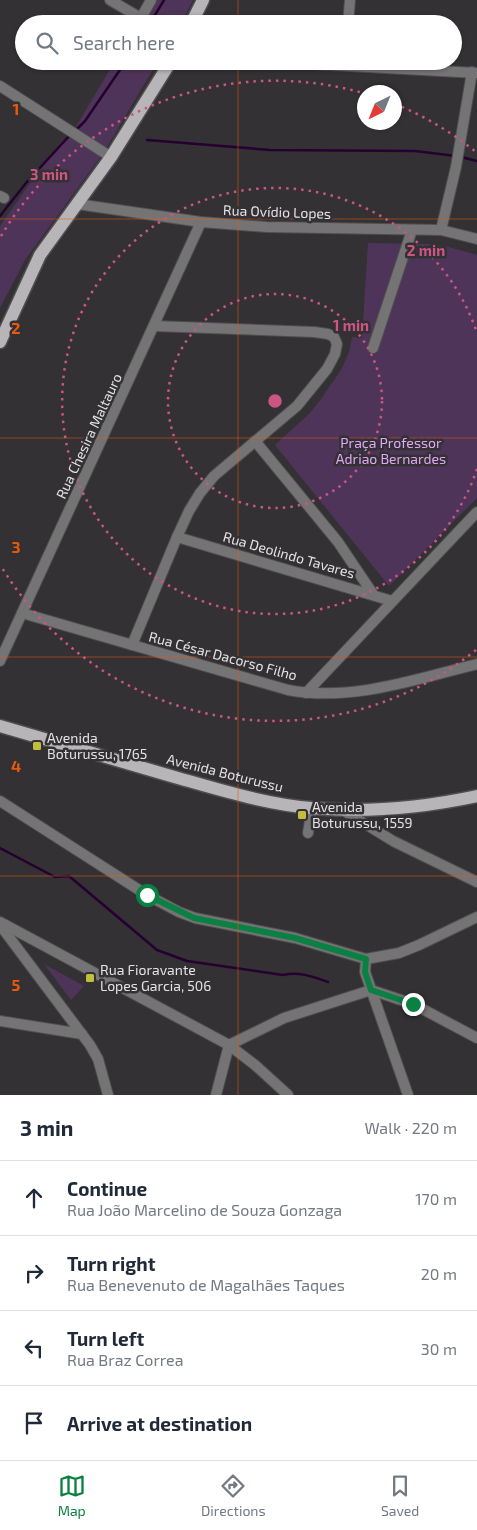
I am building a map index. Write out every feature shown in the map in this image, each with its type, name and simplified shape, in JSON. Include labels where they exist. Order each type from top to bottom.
[{"type":"main road","points":[[196,15],[203,0]]},
{"type":"main road","points":[[2,334],[40,255],[111,157],[165,70]]},
{"type":"main road","name":"Avenida Boturussu","points":[[0,726],[235,794],[286,805],[312,808],[392,810],[477,796]]},
{"type":"street","points":[[110,0],[136,15]]},
{"type":"street","points":[[147,15],[151,0]]},
{"type":"street","points":[[349,15],[350,0]]},
{"type":"street","points":[[441,230],[475,72],[442,70]]},
{"type":"street","points":[[0,86],[111,157]]},
{"type":"street","name":"Rua Ovídio Lopes","points":[[77,204],[201,222],[267,226],[441,230],[477,239]]},
{"type":"street","name":"Rua Chesira Maltauro","points":[[0,661],[201,222]]},
{"type":"street","points":[[373,348],[412,230]]},
{"type":"street","points":[[132,645],[177,537],[200,493],[214,476],[297,406],[327,369],[335,354],[337,344],[334,337],[314,332],[154,326]]},
{"type":"street","points":[[256,441],[338,542],[373,594]]},
{"type":"street","points":[[306,693],[477,512]]},
{"type":"street","name":"Rua Deolindo Tavares","points":[[177,537],[392,601]]},
{"type":"street","name":"Rua César Dacorso Filho","points":[[22,613],[288,690],[306,693],[332,693],[385,686],[477,664]]},
{"type":"street","points":[[0,801],[147,895],[194,918],[295,938],[366,959],[399,953],[419,946],[477,917]]},
{"type":"street","points":[[308,833],[312,808]]},
{"type":"street","points":[[341,809],[393,841],[477,882]]},
{"type":"street","points":[[0,923],[82,1034],[98,1059],[108,1095]]},
{"type":"street","points":[[0,923],[229,1045],[255,1065],[288,1095]]},
{"type":"street","points":[[366,959],[365,972],[408,1095]]},
{"type":"street","points":[[216,1095],[229,1045],[284,1018],[371,990],[413,1004],[477,1038]]},
{"type":"street","points":[[0,1021],[82,1034]]},
{"type":"green space","points":[[153,0],[193,0],[186,15],[145,15]]},
{"type":"green space","points":[[110,70],[153,70],[104,152],[25,260],[0,308],[0,226],[38,172],[74,130]]},
{"type":"green space","name":"Praça Professor Adriao Bernardes","points":[[368,243],[429,244],[445,246],[477,255],[477,498],[389,586],[275,445],[310,413],[321,399],[341,370],[349,352],[352,337],[362,338]]},
{"type":"green space","points":[[44,964],[84,986],[71,1000]]},
{"type":"waterway","points":[[155,15],[164,0]]},
{"type":"waterway","points":[[75,131],[85,121],[120,70]]},
{"type":"waterway","points":[[0,216],[26,183],[71,134]]},
{"type":"waterway","points":[[147,140],[270,150],[415,151],[456,156]]},
{"type":"waterway","points":[[461,157],[477,161]]},
{"type":"waterway","points":[[0,848],[55,877],[69,876],[157,950],[187,961],[283,975],[301,974],[328,982]]},
{"type":"place","name":"Avenida Boturussu, 1765","points":[[37,746]]},
{"type":"place","name":"Avenida Boturussu, 1559","points":[[302,815]]},
{"type":"place","name":"Rua Fioravante Lopes Garcia, 506","points":[[90,978]]},
{"type":"route","points":[[147,895],[194,918],[295,938],[366,959],[365,972],[371,990],[413,1004]]}]
